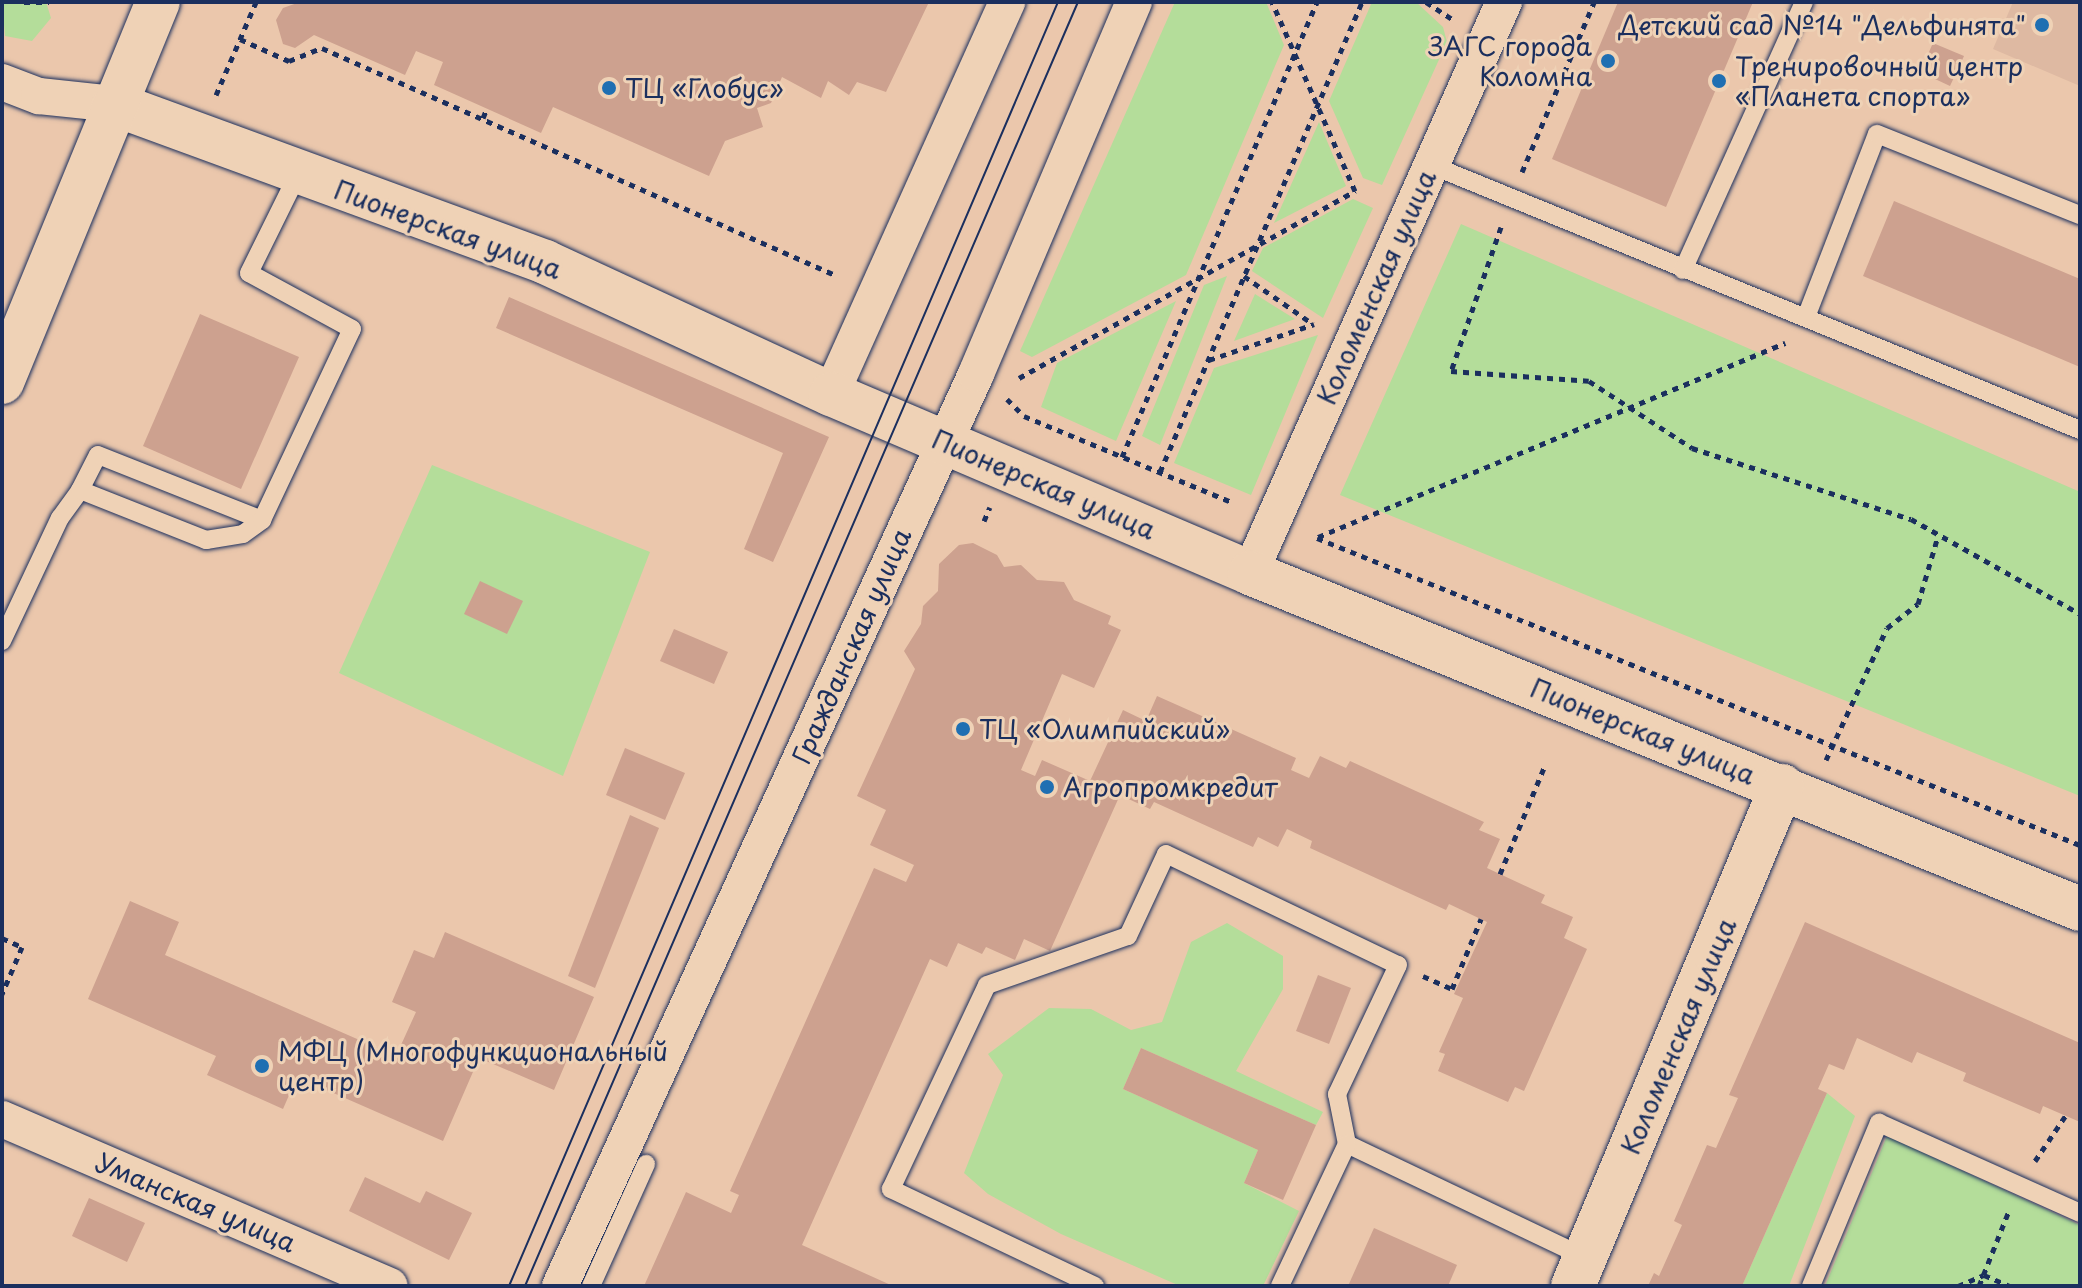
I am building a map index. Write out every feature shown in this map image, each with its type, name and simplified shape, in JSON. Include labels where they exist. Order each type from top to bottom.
[{"type":"street","points":[[2,382],[158,2]]},
{"type":"street","points":[[831,394],[1007,2]]},
{"type":"street","name":"Гражданская улица","points":[[560,1286],[945,441],[1134,2]]},
{"type":"street","name":"Коломенская улица","points":[[1250,573],[1504,2]]},
{"type":"street","name":"Пионерская улица","points":[[2,82],[39,96],[114,104],[545,262],[831,394],[1250,573],[1796,791],[2080,909]]},
{"type":"street","name":"Коломенская улица","points":[[1580,1272],[1796,791]]},
{"type":"street","name":"Уманская улица","points":[[2,1119],[390,1286]]},
{"type":"lane","points":[[1683,270],[1804,2]]},
{"type":"lane","points":[[1806,317],[1877,134],[2080,215]]},
{"type":"lane","points":[[1431,165],[1683,270],[1830,325],[2080,430]]},
{"type":"lane","points":[[80,490],[206,540],[243,534],[262,520],[352,329],[249,273],[298,174]]},
{"type":"lane","points":[[2,641],[60,518],[80,490],[98,455],[262,520]]},
{"type":"lane","points":[[1095,1286],[891,1189],[987,985],[1128,936],[1166,854],[1398,965],[1337,1094],[1347,1144],[1280,1286]]},
{"type":"lane","points":[[1811,1286],[1879,1123],[2080,1213]]},
{"type":"lane","points":[[1347,1144],[1580,1272]]},
{"type":"lane","points":[[591,1286],[646,1164]]},
{"type":"path","points":[[24,2],[49,2]]},
{"type":"path","points":[[216,95],[256,2]]},
{"type":"path","points":[[1011,382],[1200,274],[1355,191],[1272,2]]},
{"type":"path","points":[[1122,457],[1317,2]]},
{"type":"path","points":[[1160,472],[1362,2]]},
{"type":"path","points":[[240,39],[289,61],[322,48],[833,274]]},
{"type":"path","points":[[483,118],[487,108]]},
{"type":"path","points":[[1207,360],[1314,324],[1244,276]]},
{"type":"path","points":[[1830,325],[1627,405],[1317,538],[1834,743],[2080,845]]},
{"type":"path","points":[[1451,371],[1589,381],[1692,448],[1911,519],[2080,614]]},
{"type":"path","points":[[997,390],[1024,416],[1232,502]]},
{"type":"path","points":[[1796,791],[1834,743],[1887,628],[1918,604],[1938,536]]},
{"type":"path","points":[[1500,874],[1544,768]]},
{"type":"path","points":[[1398,965],[1452,989],[1481,919]]},
{"type":"path","points":[[2,938],[22,947],[2,994]]},
{"type":"path","points":[[1958,1286],[1984,1275],[2010,1286]]},
{"type":"shaded area","name":"Детский сад №14 \"Дельфинята\"","points":[[2013,2],[2080,2],[2080,86],[1993,49]]},
{"type":"green space","points":[[2,2],[46,2],[51,18],[32,41],[5,36]]},
{"type":"green space","points":[[1175,2],[1266,2],[1284,45],[1186,275],[1032,357],[1020,351]]},
{"type":"green space","points":[[1372,2],[1416,2],[1443,27],[1447,42],[1382,185],[1363,178],[1329,101]]},
{"type":"green space","points":[[1319,122],[1346,186],[1274,223]]},
{"type":"green space","points":[[1353,199],[1373,208],[1323,318],[1252,271],[1263,248]]},
{"type":"green space","points":[[1461,224],[2078,491],[2080,485],[2080,796],[1340,495]]},
{"type":"green space","points":[[1227,276],[1160,445],[1142,436],[1204,285]]},
{"type":"green space","points":[[1255,294],[1295,319],[1234,341]]},
{"type":"green space","points":[[1176,301],[1116,441],[1041,407],[1057,363]]},
{"type":"green space","points":[[1318,335],[1251,495],[1174,463],[1214,368]]},
{"type":"green space","points":[[432,465],[650,552],[563,776],[339,673]]},
{"type":"green space","points":[[1227,923],[1283,956],[1283,989],[1236,1071],[1323,1112],[1316,1125],[1141,1048],[1123,1089],[1258,1150],[1244,1183],[1299,1211],[1263,1286],[1180,1286],[1061,1234],[988,1194],[964,1173],[1003,1075],[988,1054],[1049,1008],[1091,1009],[1131,1030],[1162,1022],[1191,942]]},
{"type":"green space","points":[[1827,1093],[1855,1116],[1789,1286],[1742,1286]]},
{"type":"green space","points":[[1887,1136],[2080,1225],[2080,1286],[1825,1286]]},
{"type":"building","name":"ТЦ «Глобус»","points":[[300,2],[929,2],[886,92],[857,82],[849,95],[828,81],[821,98],[782,77],[771,103],[757,108],[763,127],[725,141],[709,176],[553,107],[541,133],[434,85],[443,62],[416,51],[405,75],[314,35],[295,48],[283,44],[276,20],[283,8]]},
{"type":"building","points":[[1618,2],[1753,2],[1666,207],[1552,159]]},
{"type":"building","points":[[1933,43],[1964,56],[1950,86],[1920,72]]},
{"type":"building","points":[[1894,201],[2080,279],[2080,367],[1863,276]]},
{"type":"building","points":[[509,297],[829,437],[773,562],[744,549],[783,453],[496,328]]},
{"type":"building","points":[[200,314],[299,357],[241,489],[143,446]]},
{"type":"building","points":[[973,543],[997,555],[1004,567],[1021,565],[1037,580],[1064,582],[1074,600],[1111,616],[1108,624],[1121,630],[1094,688],[1062,674],[1021,770],[1035,776],[1042,760],[1090,781],[1123,710],[1146,721],[1157,696],[1296,758],[1291,770],[1309,778],[1320,756],[1346,768],[1350,761],[1484,822],[1479,830],[1500,839],[1487,868],[1545,895],[1541,903],[1573,917],[1564,938],[1587,949],[1524,1091],[1515,1087],[1508,1102],[1438,1071],[1445,1054],[1439,1052],[1463,998],[1454,994],[1487,922],[1449,904],[1446,910],[1310,848],[1312,841],[1287,829],[1278,847],[1258,837],[1253,847],[1154,802],[1150,809],[1120,795],[1050,951],[1024,939],[1015,960],[986,947],[982,954],[958,943],[947,967],[930,959],[802,1245],[893,1286],[644,1286],[686,1192],[731,1213],[739,1195],[730,1191],[874,868],[906,882],[914,865],[870,845],[886,810],[857,796],[915,669],[904,651],[921,624],[923,606],[938,591],[939,564],[959,545]]},
{"type":"building","points":[[480,581],[523,601],[507,634],[464,614]]},
{"type":"building","points":[[674,629],[728,652],[714,684],[660,661]]},
{"type":"building","points":[[625,748],[685,773],[665,820],[606,795]]},
{"type":"building","points":[[630,815],[659,828],[595,988],[568,976]]},
{"type":"building","points":[[130,901],[179,922],[165,955],[396,1056],[416,1012],[392,1002],[414,950],[434,958],[445,932],[594,997],[554,1090],[479,1058],[443,1141],[297,1077],[283,1109],[207,1075],[216,1056],[88,999]]},
{"type":"building","points":[[1805,922],[2080,1043],[2080,1122],[2043,1106],[2040,1114],[1963,1081],[1966,1073],[1917,1052],[1912,1063],[1857,1038],[1844,1070],[1829,1064],[1818,1089],[1827,1093],[1742,1286],[1648,1286],[1654,1273],[1659,1276],[1682,1225],[1674,1221],[1707,1145],[1716,1148],[1738,1098],[1729,1095]]},
{"type":"building","points":[[1318,975],[1351,988],[1329,1044],[1296,1031]]},
{"type":"building","points":[[1141,1048],[1316,1125],[1283,1200],[1244,1183],[1258,1150],[1123,1089]]},
{"type":"building","points":[[365,1177],[420,1203],[426,1191],[472,1213],[449,1260],[349,1211]]},
{"type":"building","points":[[89,1198],[145,1223],[127,1262],[72,1236]]},
{"type":"building","points":[[1374,1228],[1457,1265],[1448,1286],[1348,1286]]},
{"type":"tram line","points":[[509,1286],[1058,2]]},
{"type":"tram line","points":[[525,1286],[1078,2]]},
{"type":"place","name":"Детский сад №14 \"Дельфинята\"","points":[[2042,25]]},
{"type":"place","name":"ЗАГС города Коломна","points":[[1608,61]]},
{"type":"place","name":"Тренировочный центр «Планета спорта»","points":[[1719,81]]},
{"type":"place","name":"ТЦ «Глобус»","points":[[609,88]]},
{"type":"place","name":"ТЦ «Олимпийский»","points":[[963,729]]},
{"type":"place","name":"Агропромкредит","points":[[1047,787]]},
{"type":"place","name":"МФЦ (Многофункциональный центр)","points":[[262,1066]]}]
